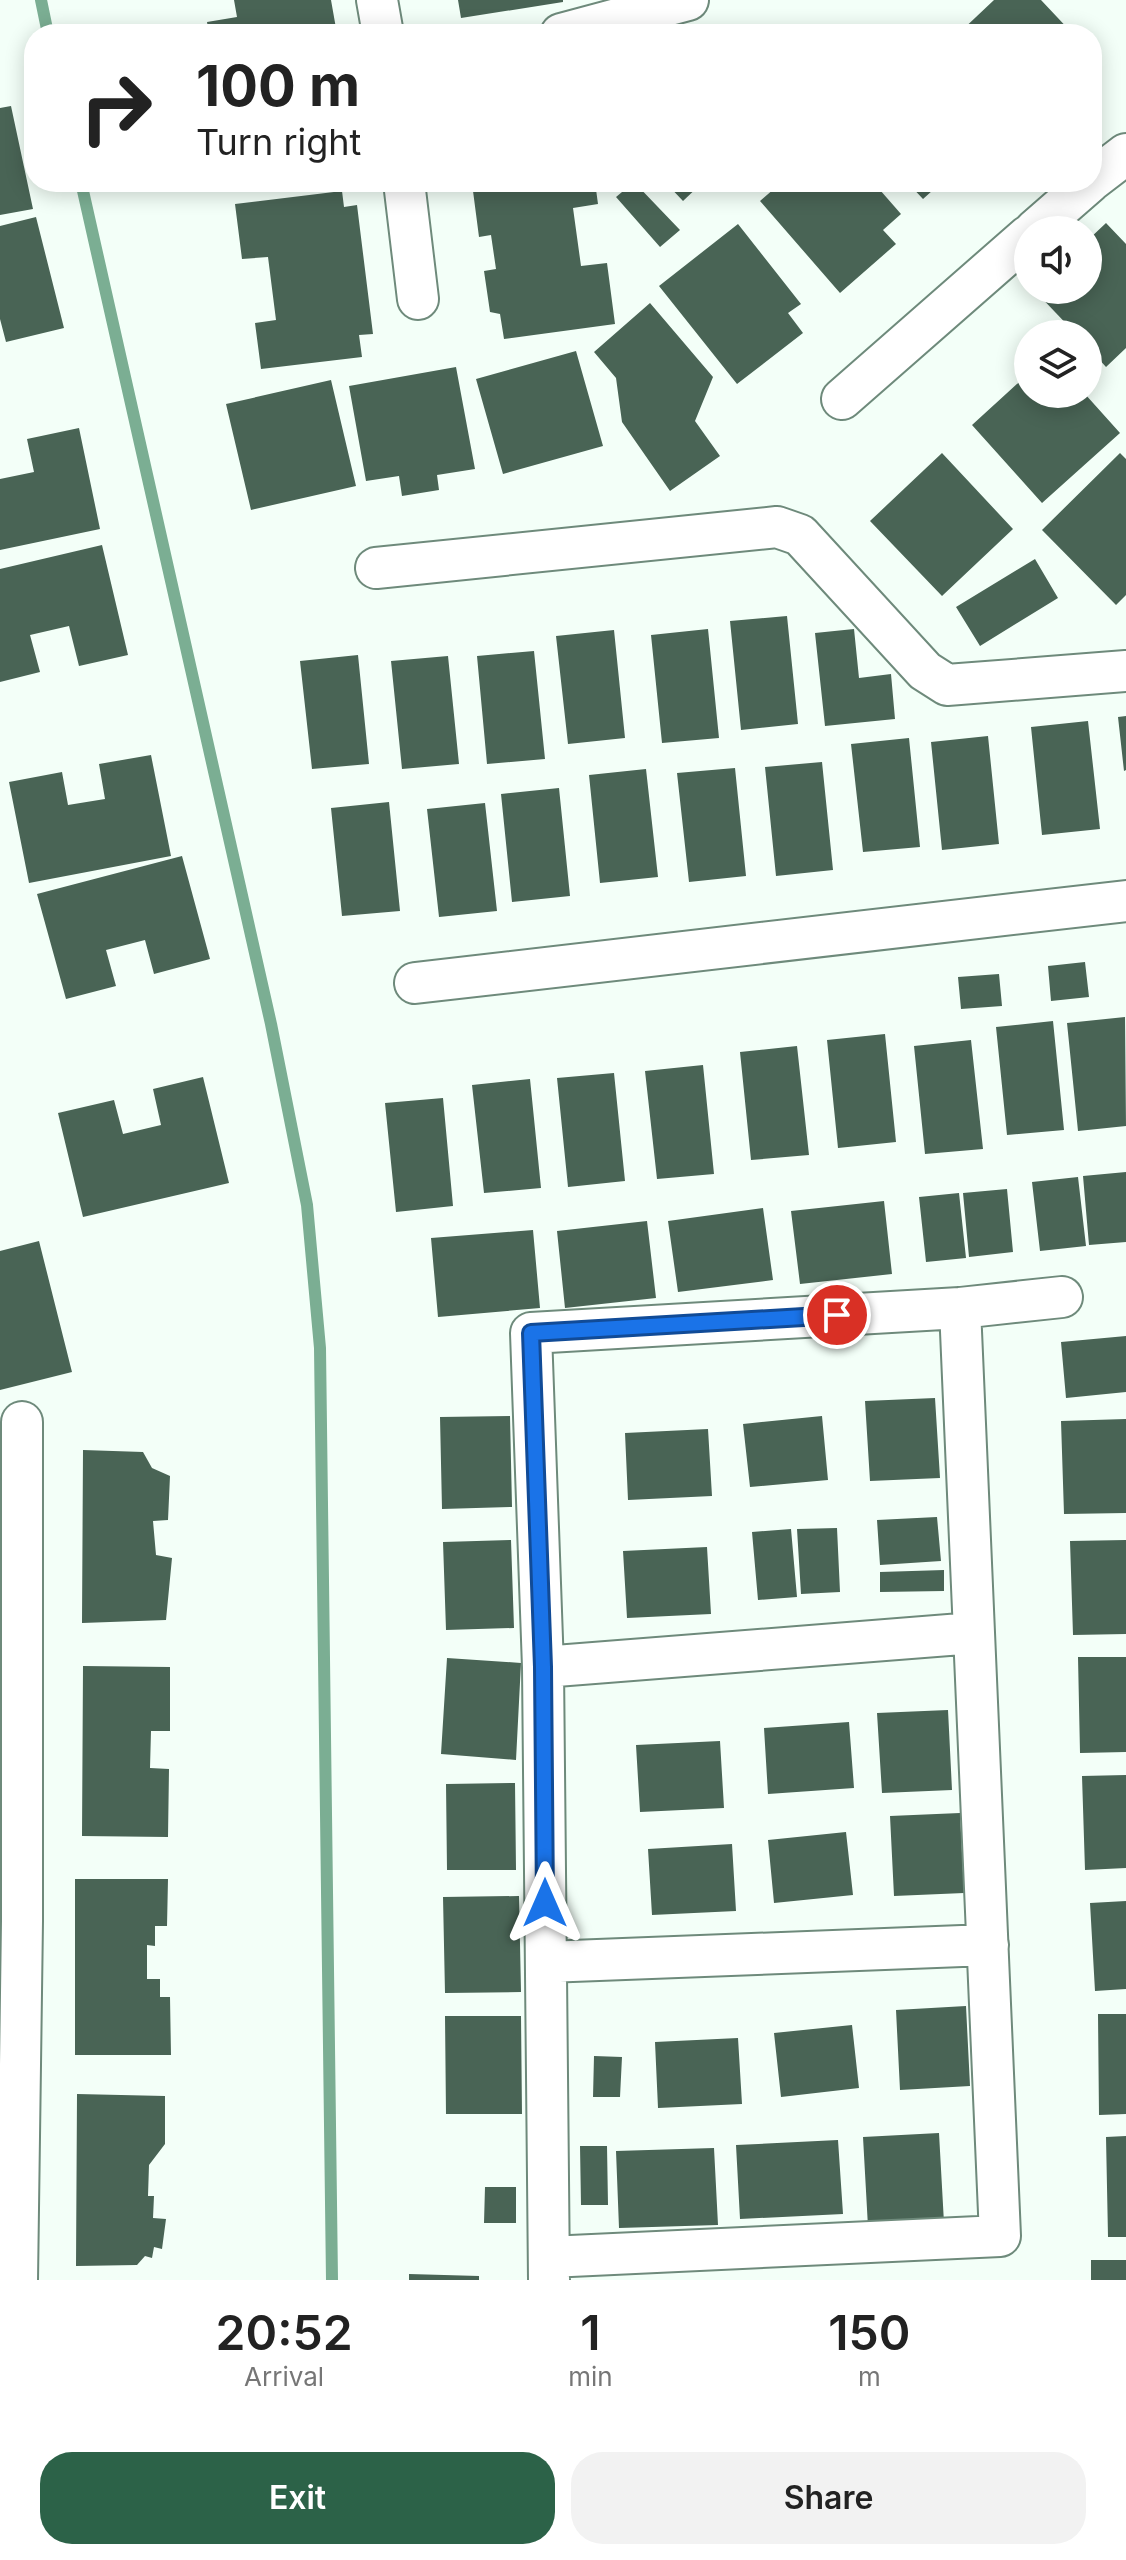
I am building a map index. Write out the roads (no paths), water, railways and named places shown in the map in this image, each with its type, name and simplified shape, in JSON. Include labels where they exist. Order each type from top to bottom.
[{"type":"street","points":[[377,0],[381,24]]},
{"type":"street","points":[[598,24],[688,0]]},
{"type":"street","points":[[1102,173],[1126,154]]},
{"type":"street","points":[[405,192],[418,299]]},
{"type":"street","points":[[1051,216],[1078,192]]},
{"type":"street","points":[[842,399],[1014,248]]},
{"type":"street","points":[[376,568],[777,527],[800,535],[925,671],[947,685],[1126,671]]},
{"type":"street","points":[[415,983],[1126,901]]},
{"type":"street","points":[[960,1308],[1000,2236],[549,2269],[543,1667],[531,1333],[960,1308],[1062,1297]]},
{"type":"street","points":[[17,2280],[22,1921],[11,1585],[22,1422]]},
{"type":"street","points":[[543,1667],[974,1633]]},
{"type":"street","points":[[546,1962],[988,1945]]},
{"type":"waterway","points":[[41,0],[46,24]]},
{"type":"waterway","points":[[83,192],[271,1024],[307,1205],[320,1348],[332,2280]]}]
